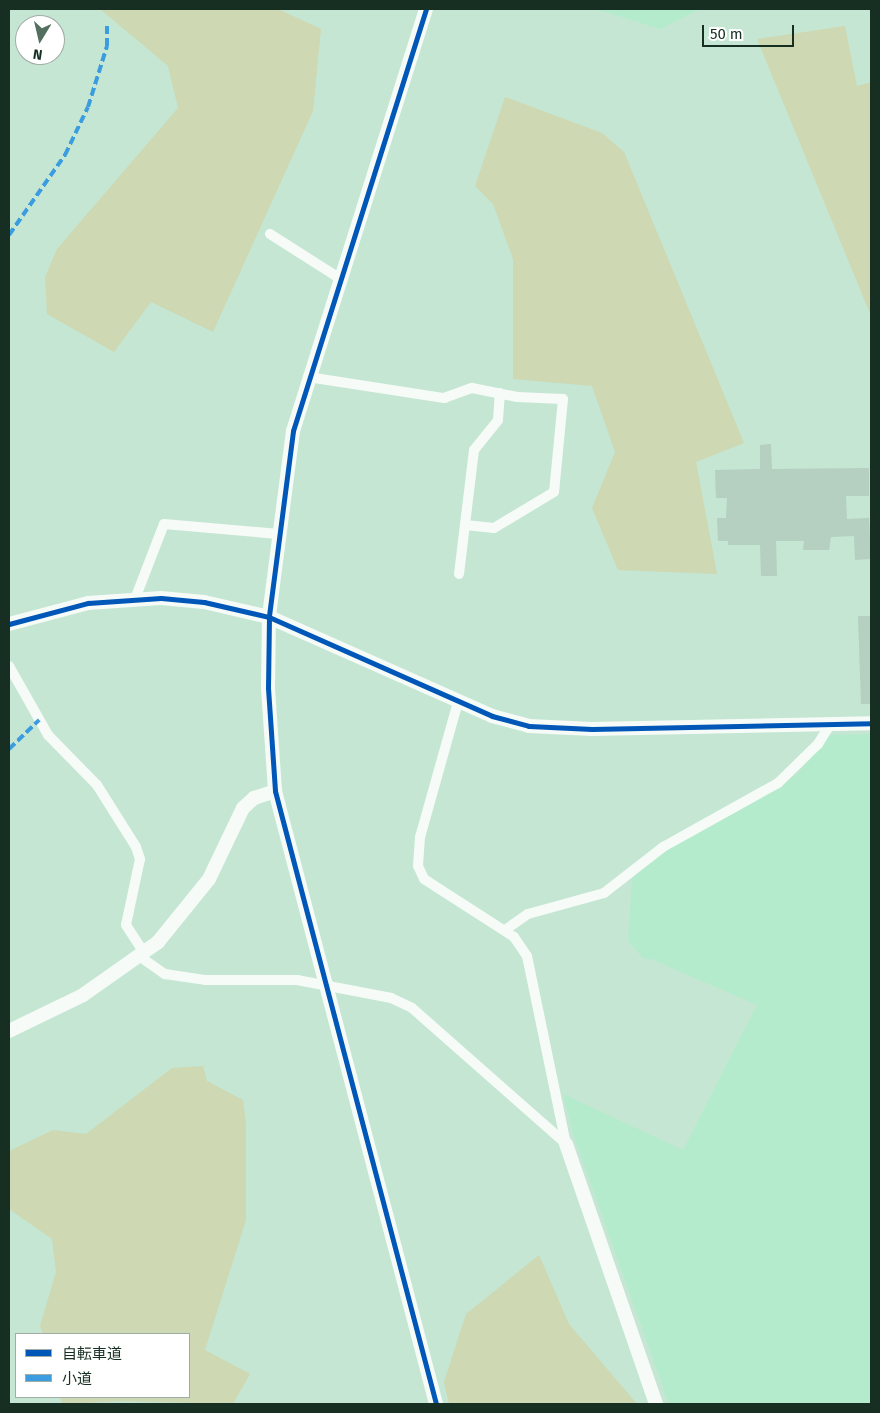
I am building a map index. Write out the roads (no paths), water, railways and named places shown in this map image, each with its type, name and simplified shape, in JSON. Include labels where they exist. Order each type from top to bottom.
[{"type":"street","points":[[426,9],[308,377],[294,431],[269,617],[268,728],[275,791],[436,1404]]},
{"type":"street","points":[[270,234],[339,278]]},
{"type":"street","points":[[308,377],[444,398],[472,388],[500,394],[563,400],[554,492],[494,528],[465,525]]},
{"type":"street","points":[[459,574],[474,450],[498,420],[500,394]]},
{"type":"street","points":[[135,599],[164,524],[280,534]]},
{"type":"street","points":[[9,624],[88,603],[135,599],[204,602],[269,617],[492,716],[557,729],[871,723]]},
{"type":"street","points":[[9,666],[48,735],[97,785],[136,847],[140,859],[126,925],[142,955],[165,974],[205,980],[326,983],[391,998],[412,1008],[566,1144]]},
{"type":"street","points":[[458,702],[420,837],[418,866],[424,878],[505,930],[527,956],[566,1144],[656,1404]]},
{"type":"street","points":[[505,930],[528,914],[604,893],[663,847],[778,783],[818,744],[830,725]]},
{"type":"street","points":[[9,1031],[83,995],[142,955],[176,922],[209,879],[243,808],[254,798],[275,791]]}]
